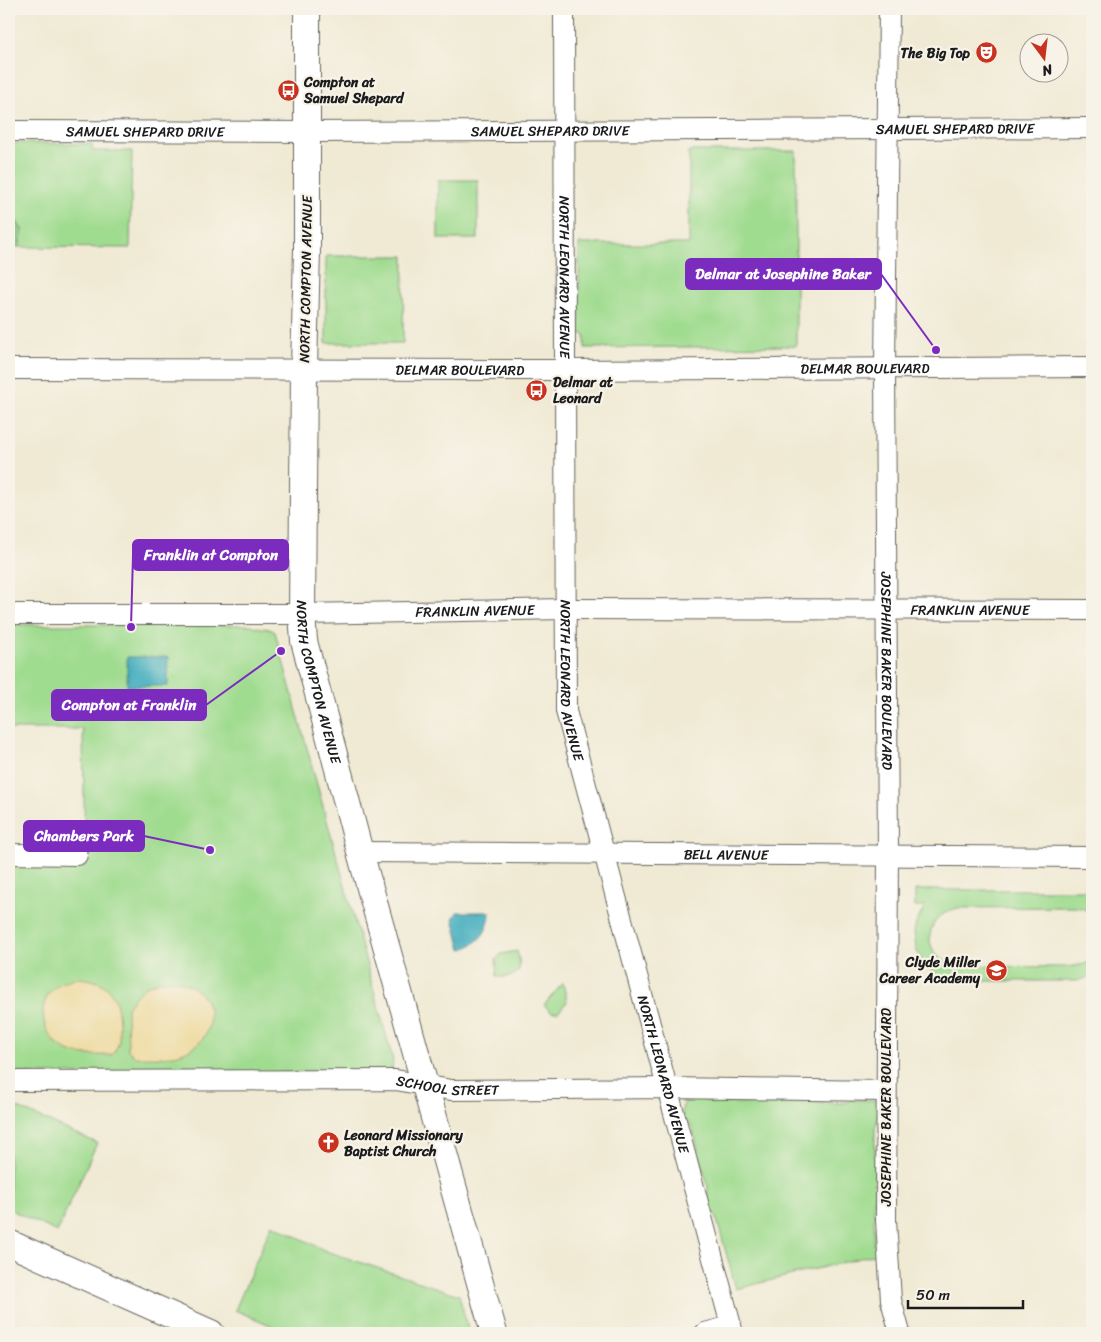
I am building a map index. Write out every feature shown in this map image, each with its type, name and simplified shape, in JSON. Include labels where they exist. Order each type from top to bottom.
[{"type":"main road","name":"NORTH COMPTON AVENUE","points":[[307,9],[308,132],[302,614],[304,641],[360,852],[494,1333]]},
{"type":"main road","points":[[9,1243],[196,1330]]},
{"type":"street","name":"NORTH LEONARD AVENUE","points":[[564,9],[566,711],[732,1330]]},
{"type":"street","name":"JOSEPHINE BAKER BOULEVARD","points":[[889,9],[885,368],[888,855],[886,1220],[891,1300],[900,1333]]},
{"type":"street","name":"SAMUEL SHEPARD DRIVE","points":[[9,131],[308,132],[1092,128]]},
{"type":"street","name":"DELMAR BOULEVARD","points":[[9,369],[565,370],[1092,367]]},
{"type":"street","name":"FRANKLIN AVENUE","points":[[9,614],[302,614],[565,609],[1092,610]]},
{"type":"street","name":"BELL AVENUE","points":[[360,852],[1092,857]]},
{"type":"street","points":[[9,854],[77,855]]},
{"type":"street","name":"SCHOOL STREET","points":[[9,1081],[396,1080],[458,1090],[668,1088],[886,1090]]},
{"type":"street","points":[[705,1333],[732,1330]]},
{"type":"green space","points":[[9,143],[92,144],[93,151],[132,151],[130,248],[19,247],[23,231],[9,210]]},
{"type":"green space","points":[[689,151],[796,151],[796,346],[585,348],[585,334],[579,334],[579,244],[689,244]]},
{"type":"green space","points":[[438,180],[478,180],[478,239],[438,239]]},
{"type":"green space","points":[[9,209],[23,231],[19,247],[9,247]]},
{"type":"green space","points":[[326,256],[404,256],[403,343],[326,343]]},
{"type":"green space","points":[[9,625],[252,625],[275,632],[393,1060],[392,1070],[389,1072],[9,1074],[9,867],[85,867],[83,729],[9,729]]},
{"type":"green space","points":[[915,890],[1092,890],[1092,914],[1084,909],[1075,907],[958,908],[946,912],[937,919],[932,927],[930,937],[931,946],[936,954],[944,961],[956,966],[1068,967],[1085,964],[1092,959],[1092,976],[1077,981],[960,981],[938,976],[924,965],[916,949],[914,931],[925,907],[915,907]]},
{"type":"green space","points":[[517,951],[520,964],[517,972],[510,976],[497,977],[496,960],[501,954]]},
{"type":"green space","points":[[563,983],[567,1002],[558,1012],[551,1012],[544,1005]]},
{"type":"green space","points":[[690,1098],[702,1099],[713,1103],[844,1103],[851,1100],[876,1100],[879,1111],[875,1128],[874,1246],[880,1253],[736,1289],[716,1216],[707,1200],[708,1187],[692,1127],[685,1121],[682,1115],[683,1105]]},
{"type":"green space","points":[[9,1104],[97,1143],[57,1232],[9,1209]]},
{"type":"green space","points":[[272,1224],[326,1251],[459,1295],[469,1333],[289,1333],[235,1310]]},
{"type":"sand","points":[[75,978],[96,981],[109,990],[113,996],[118,1014],[119,1038],[117,1047],[112,1055],[88,1055],[71,1052],[59,1045],[48,1032],[43,1015],[46,998],[56,986]]},
{"type":"sand","points":[[174,980],[193,987],[202,995],[206,1002],[210,1019],[205,1036],[199,1043],[185,1052],[164,1057],[135,1057],[128,1050],[127,1008],[146,986],[159,981]]},
{"type":"water","points":[[127,657],[168,657],[168,686],[127,686]]},
{"type":"water","points":[[457,912],[490,912],[488,925],[482,936],[473,944],[461,950],[453,919]]},
{"type":"place","name":"The Big Top","points":[[986,53]]},
{"type":"place","name":"Compton at Samuel Shepard","points":[[288,90]]},
{"type":"place","name":"Delmar at Josephine Baker","points":[[936,350]]},
{"type":"place","name":"Delmar at Leonard","points":[[537,390]]},
{"type":"place","name":"Franklin at Compton","points":[[131,627]]},
{"type":"place","name":"Compton at Franklin","points":[[281,651]]},
{"type":"place","name":"Chambers Park","points":[[210,850]]},
{"type":"place","name":"Clyde Miller Career Academy","points":[[996,970]]},
{"type":"place","name":"Leonard Missionary Baptist Church","points":[[328,1143]]}]
